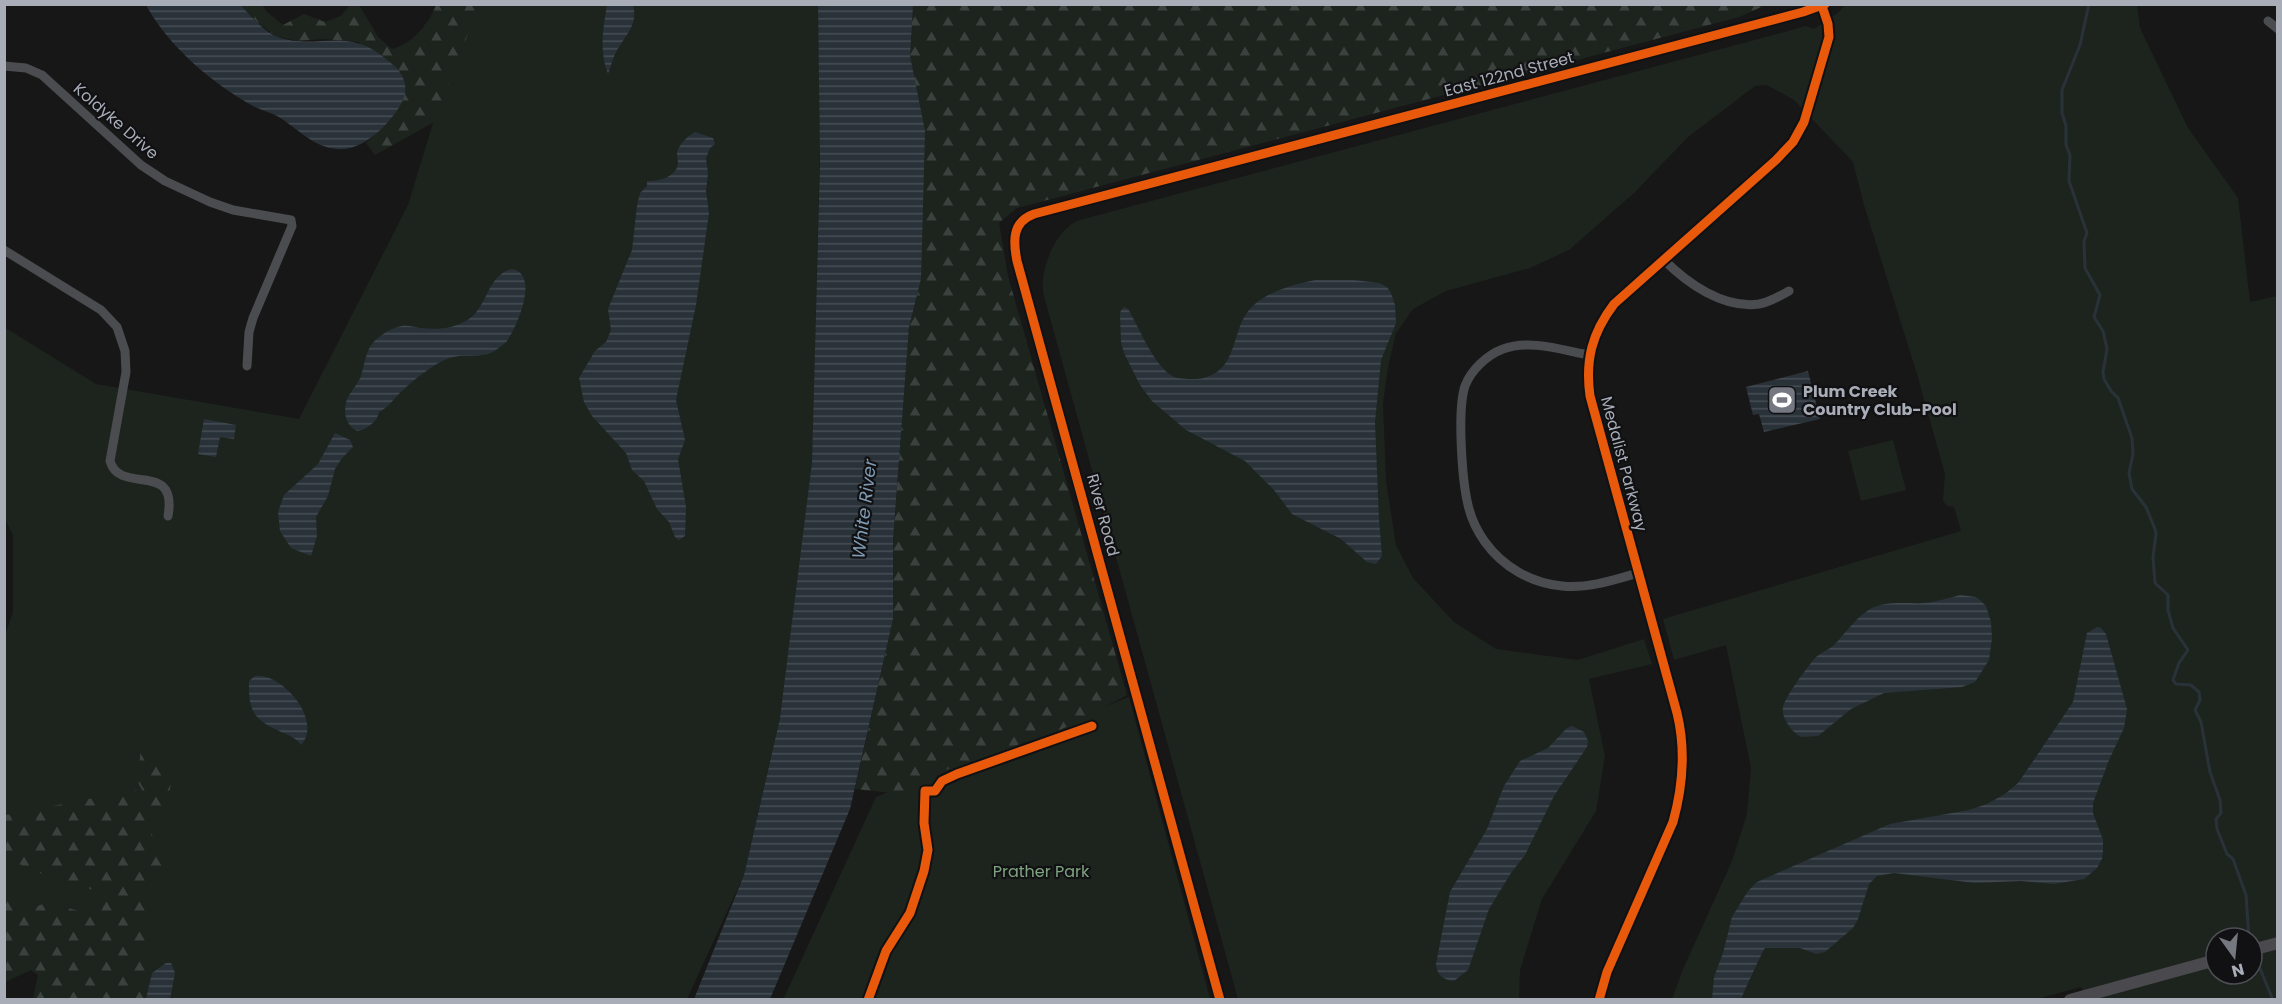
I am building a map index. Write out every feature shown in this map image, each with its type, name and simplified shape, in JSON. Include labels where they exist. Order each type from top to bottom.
[{"type":"street","name":"East 122nd Street","points":[[1203,171],[1823,5]]},
{"type":"street","name":"Medalist Parkway","points":[[1599,999],[1607,972],[1673,822],[1680,798],[1683,774],[1679,723],[1590,396],[1589,355],[1599,327],[1614,304],[1776,160],[1799,132],[1810,105],[1829,37],[1823,5]]},
{"type":"street","points":[[2268,21],[2277,29]]},
{"type":"street","name":"Koldyke Drive","points":[[4,66],[26,68],[42,75],[141,165],[165,181],[233,210],[291,220],[292,226],[253,318],[249,332],[247,366]]},
{"type":"street","name":"River Road","points":[[1203,171],[1034,214],[1018,225],[1014,237],[1020,271],[1220,999]]},
{"type":"street","points":[[4,250],[101,310],[117,327],[125,351],[126,372],[110,461],[113,469],[121,475],[163,486],[170,501],[168,516]]},
{"type":"street","points":[[1664,260],[1692,284],[1734,302],[1759,304],[1789,291]]},
{"type":"street","points":[[1589,355],[1520,345],[1494,353],[1472,374],[1465,388],[1462,413],[1467,504],[1478,531],[1491,550],[1510,567],[1532,579],[1550,585],[1571,587],[1602,583],[1638,573]]},
{"type":"street","points":[[2070,999],[2204,963]]},
{"type":"green space","points":[[240,5],[262,5],[283,25],[304,14],[325,22],[341,16],[350,5],[359,5],[378,37],[392,49],[406,43],[419,32],[436,5],[478,5],[434,122],[375,155],[366,143],[388,122],[359,42],[323,39],[297,41],[276,36],[258,23]]},
{"type":"green space","points":[[469,5],[818,5],[820,143],[812,479],[788,682],[744,875],[687,999],[85,999],[5,945],[4,638],[13,612],[13,535],[4,517],[4,327],[96,384],[299,419],[408,205]]},
{"type":"green space","points":[[907,5],[1766,5],[1739,17],[1017,208],[999,223],[1008,276],[1127,695],[1062,729],[937,773],[911,795],[855,789],[893,619],[893,540],[909,327],[921,279],[906,36]]},
{"type":"green space","points":[[1845,5],[2137,5],[2140,28],[2188,128],[2238,198],[2250,302],[2277,296],[2277,999],[2087,999],[2081,987],[2033,1000],[1672,999],[1732,861],[1747,814],[1751,768],[1726,645],[1674,660],[1663,619],[1961,531],[1954,507],[1947,506],[1943,501],[1945,474],[1853,162],[1794,100],[1767,85],[1755,86],[1688,137],[1634,193],[1569,250],[1530,268],[1446,291],[1413,309],[1396,333],[1383,404],[1386,481],[1396,545],[1413,578],[1454,622],[1496,649],[1578,660],[1644,639],[1652,664],[1589,679],[1605,756],[1596,811],[1542,899],[1520,970],[1519,999],[1238,999],[1044,296],[1046,264],[1056,241],[1071,225],[1080,220],[1805,26],[1814,29],[1838,13]]},
{"type":"green space","points":[[1893,440],[1906,490],[1861,501],[1848,451]]},
{"type":"green space","name":"Prather Park","points":[[1129,697],[1210,999],[783,1000],[876,797]]},
{"type":"green space","points":[[143,733],[172,778],[169,794],[151,832],[166,865],[146,893],[146,931],[150,967],[146,999],[33,999],[38,975],[31,970],[5,982],[5,899],[35,907],[48,902],[89,914],[98,908],[97,892],[83,886],[75,888],[5,858],[5,815],[136,790],[146,797],[137,781]]},
{"type":"water","points":[[146,5],[240,5],[262,27],[278,37],[292,41],[358,43],[372,49],[398,69],[404,82],[404,97],[385,126],[371,138],[355,147],[329,148],[308,138],[279,117],[238,97],[207,75],[179,49]]},
{"type":"water","points":[[607,5],[633,5],[634,12],[631,29],[616,53],[608,74],[603,48]]},
{"type":"water","name":"White River","points":[[818,5],[913,5],[910,56],[925,131],[921,279],[909,327],[893,540],[893,619],[850,809],[770,999],[694,999],[744,875],[780,718],[812,463],[820,161]]},
{"type":"water","points":[[695,132],[713,138],[715,144],[710,148],[706,158],[709,213],[696,305],[676,400],[685,440],[678,459],[686,507],[685,536],[679,540],[675,537],[669,522],[657,509],[644,481],[632,470],[626,453],[592,416],[584,402],[579,378],[595,351],[606,342],[611,330],[608,309],[632,250],[640,193],[647,186],[647,181],[661,179],[677,169],[679,148]]},
{"type":"water","points":[[512,269],[520,273],[524,280],[525,290],[524,302],[516,325],[506,342],[485,355],[453,357],[435,365],[413,381],[364,429],[357,431],[350,425],[345,413],[347,399],[360,379],[371,345],[378,337],[402,326],[439,329],[451,327],[469,319],[480,307],[497,278]]},
{"type":"water","points":[[1315,280],[1354,280],[1379,283],[1387,287],[1395,305],[1396,323],[1381,360],[1375,422],[1382,556],[1376,564],[1367,562],[1341,539],[1292,514],[1274,490],[1245,461],[1186,430],[1152,401],[1140,385],[1121,342],[1120,314],[1124,307],[1128,309],[1154,356],[1167,372],[1179,378],[1206,377],[1218,371],[1227,361],[1241,324],[1255,304],[1275,292]]},
{"type":"water","name":"Plum Creek Country Club-Pool","points":[[1808,371],[1820,419],[1764,432],[1759,414],[1753,415],[1746,387]]},
{"type":"water","points":[[204,419],[236,425],[234,439],[220,437],[216,457],[198,454]]},
{"type":"water","points":[[335,433],[350,440],[353,447],[335,469],[328,496],[316,517],[317,536],[311,556],[291,548],[280,531],[278,512],[284,495],[318,464]]},
{"type":"water","points":[[1960,595],[1976,597],[1980,600],[1986,606],[1991,622],[1992,638],[1989,660],[1975,682],[1962,687],[1884,693],[1851,709],[1818,736],[1801,737],[1794,732],[1785,720],[1783,711],[1792,689],[1815,658],[1834,645],[1855,621],[1870,609],[1883,604],[1938,601]]},
{"type":"water","points":[[2097,627],[2106,634],[2127,709],[2124,728],[2093,803],[2093,813],[2103,840],[2102,859],[2097,868],[2084,879],[2054,884],[2021,881],[1975,883],[1894,873],[1877,876],[1869,884],[1853,928],[1825,952],[1816,954],[1800,948],[1765,948],[1741,999],[1712,999],[1714,977],[1732,917],[1748,891],[1757,882],[1890,824],[1969,810],[1987,804],[2005,794],[2018,783],[2073,702],[2087,633]]},
{"type":"water","points":[[255,676],[266,677],[277,682],[297,700],[307,724],[306,735],[301,745],[294,738],[261,721],[256,716],[249,693],[249,681]]},
{"type":"water","points":[[1572,726],[1584,732],[1588,741],[1587,747],[1554,796],[1525,855],[1489,909],[1468,970],[1454,981],[1444,978],[1439,974],[1436,964],[1450,892],[1487,829],[1504,786],[1520,761],[1548,748],[1567,728]]},
{"type":"water","points":[[166,963],[171,963],[175,973],[170,999],[146,999],[152,973]]},
{"type":"waterway","points":[[2089,4],[2080,45],[2062,90],[2062,113],[2066,126],[2066,145],[2070,155],[2069,181],[2087,233],[2084,241],[2085,268],[2100,295],[2094,317],[2103,331],[2107,349],[2104,379],[2118,398],[2132,438],[2133,454],[2129,473],[2132,489],[2146,507],[2155,529],[2153,557],[2155,583],[2168,595],[2168,610],[2173,628],[2188,650],[2179,663],[2173,680],[2176,684],[2191,685],[2199,692],[2200,700],[2195,710],[2201,722],[2210,772],[2220,800],[2221,813],[2216,819],[2217,829],[2227,854],[2233,859],[2246,895],[2248,926]]},
{"type":"waterway","points":[[2264,978],[2273,1000]]},
{"type":"cycle path","points":[[1220,1000],[1017,261],[1015,239],[1018,227],[1027,217],[1034,214],[1803,12],[1825,4]]},
{"type":"cycle path","points":[[1599,1000],[1607,972],[1673,822],[1681,781],[1682,741],[1677,713],[1590,396],[1589,371],[1592,347],[1600,326],[1614,304],[1776,160],[1793,142],[1804,122],[1829,37],[1828,24],[1822,6]]},
{"type":"cycle path","points":[[868,1000],[886,951],[910,913],[924,871],[928,850],[924,823],[925,791],[935,791],[942,781],[957,774],[1092,726]]},
{"type":"place","name":"Plum Creek Country Club-Pool","points":[[1782,400]]}]
